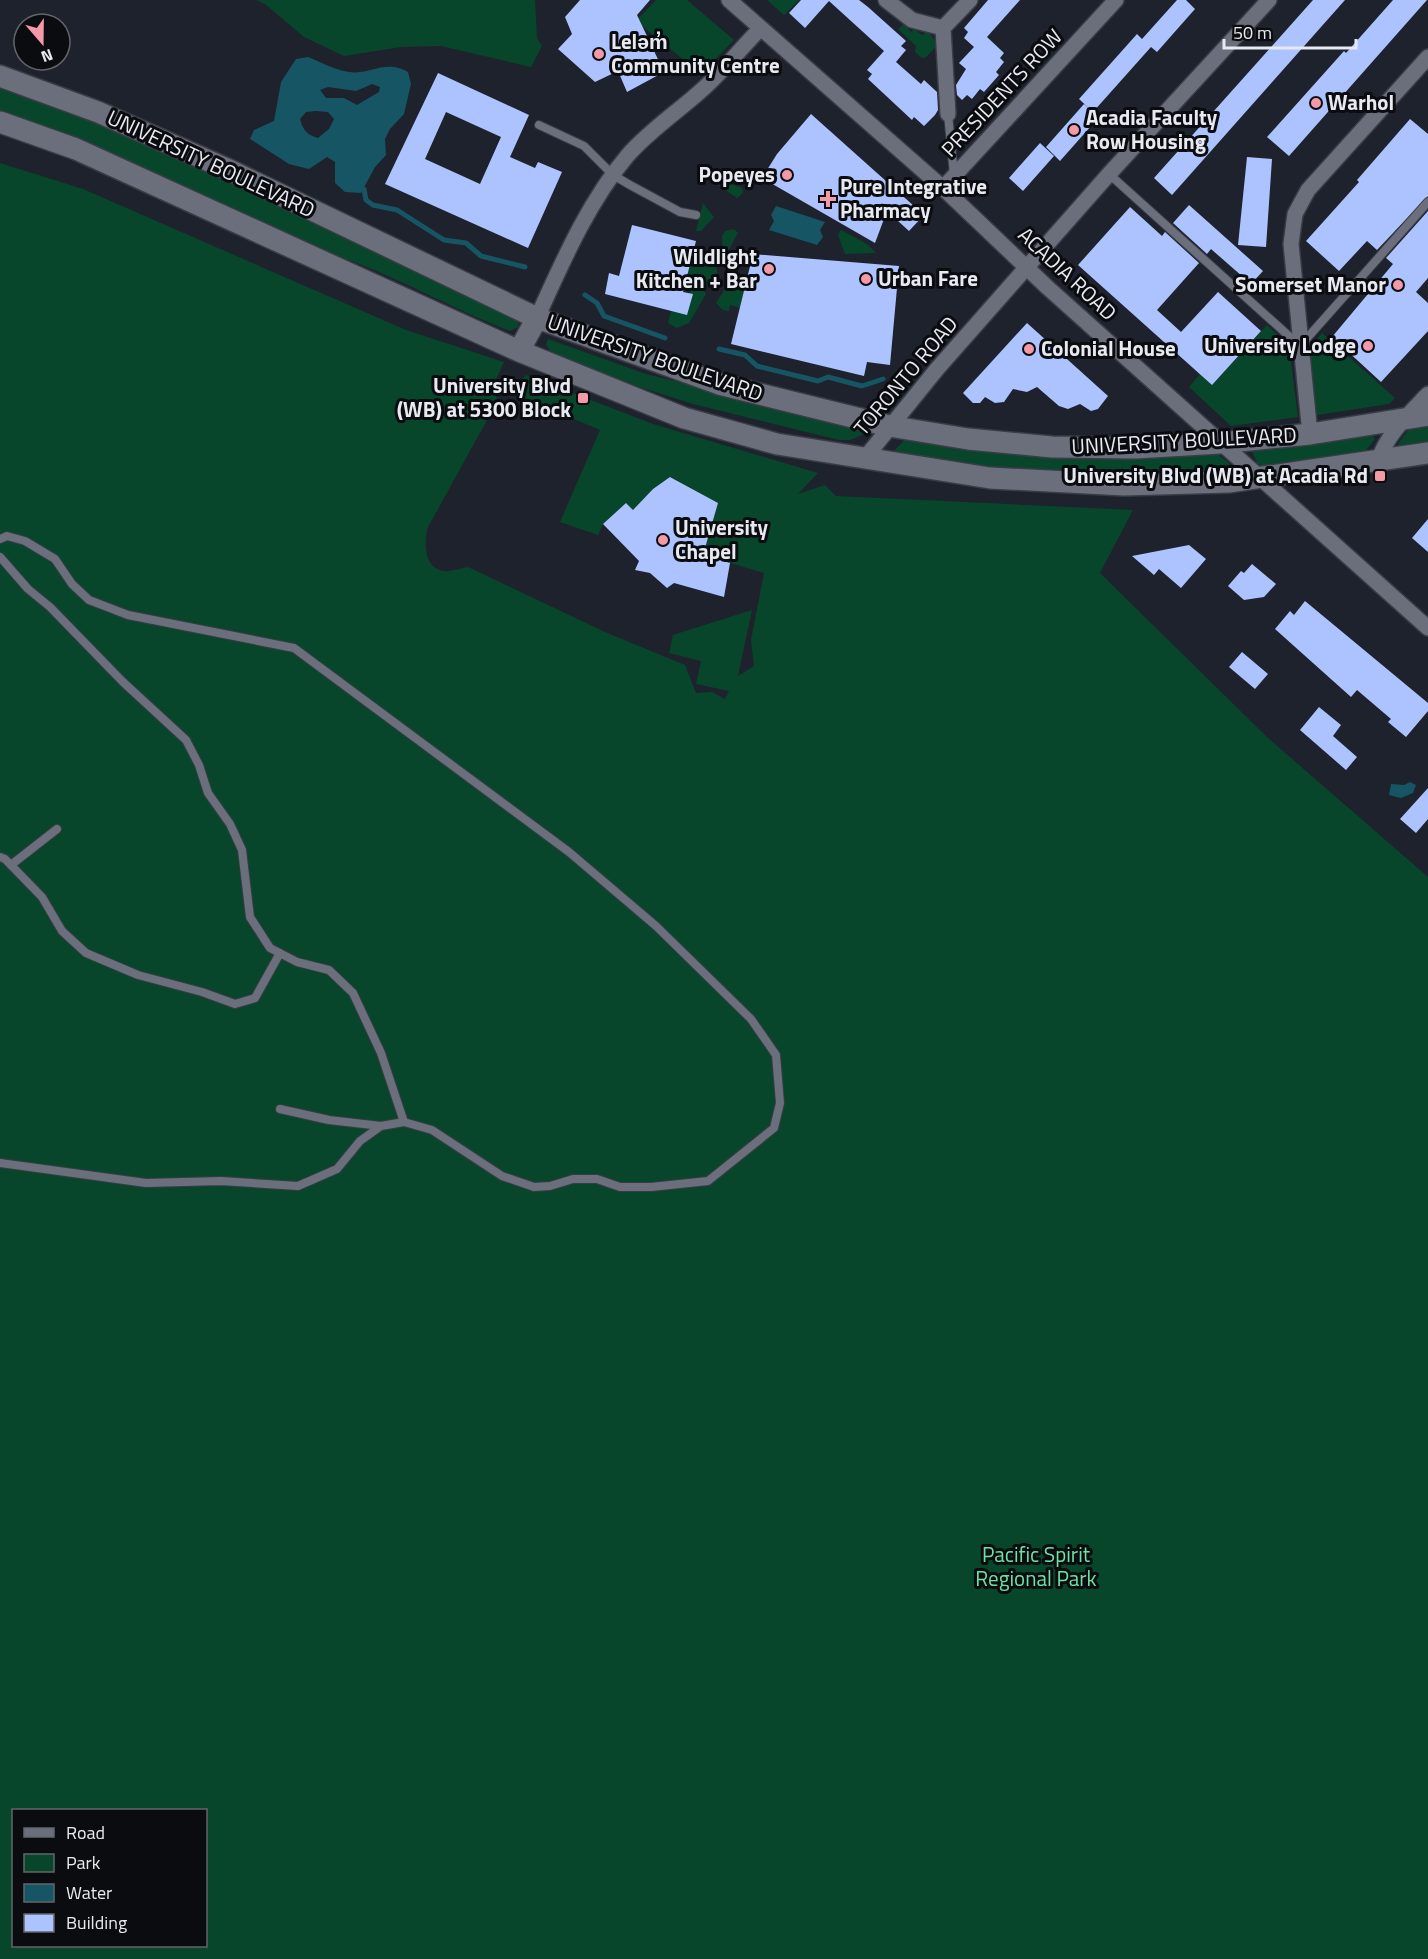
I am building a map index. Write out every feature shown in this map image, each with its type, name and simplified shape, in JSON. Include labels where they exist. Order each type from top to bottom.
[{"type":"main road","name":"UNIVERSITY BOULEVARD","points":[[0,76],[98,112],[196,155],[537,318],[719,384],[890,426],[968,440],[1052,447],[1135,448],[1310,434],[1428,415]]},
{"type":"main road","name":"UNIVERSITY BOULEVARD","points":[[0,122],[76,149],[519,351],[684,418],[777,444],[990,478],[1078,484],[1170,484],[1259,479],[1428,453]]},
{"type":"main road","points":[[519,351],[537,318]]},
{"type":"street","name":"ACADIA ROAD","points":[[729,0],[760,29],[949,182],[1027,267],[1259,479],[1428,628]]},
{"type":"street","points":[[886,0],[912,20],[943,27]]},
{"type":"street","points":[[948,114],[943,27],[970,0]]},
{"type":"street","name":"PRESIDENTS ROW","points":[[949,182],[1116,0]]},
{"type":"street","name":"TORONTO ROAD","points":[[865,458],[890,426],[1109,174],[1269,0]]},
{"type":"street","points":[[537,318],[588,215],[613,174],[629,154],[668,116],[703,89],[760,29]]},
{"type":"street","points":[[1310,434],[1300,346],[1291,227],[1300,202],[1428,57]]},
{"type":"street","points":[[1378,462],[1381,453],[1405,420],[1428,394]]},
{"type":"lane","points":[[948,114],[949,182]]},
{"type":"lane","points":[[539,125],[584,146],[613,174],[680,212],[696,215]]},
{"type":"lane","points":[[1109,174],[1300,346],[1428,202]]},
{"type":"lane","points":[[0,539],[7,536],[25,542],[55,559],[72,584],[89,600],[128,615],[294,648],[569,852],[656,926],[751,1018],[776,1055],[779,1074],[780,1102],[774,1128],[708,1181],[620,1186],[597,1179],[573,1179],[550,1186],[534,1187],[502,1176],[432,1130],[404,1122],[381,1126],[329,1120],[280,1109]]},
{"type":"lane","points":[[0,557],[28,589],[50,607],[123,682],[186,740],[199,765],[208,793],[230,824],[242,850],[250,917],[270,948],[297,962],[329,970],[353,993],[381,1053],[404,1122]]},
{"type":"lane","points":[[11,865],[57,829]]},
{"type":"lane","points":[[0,857],[42,897],[62,931],[86,953],[138,975],[202,992],[236,1004],[255,998],[280,953]]},
{"type":"lane","points":[[0,1164],[146,1183],[221,1181],[298,1186],[338,1169],[360,1141],[381,1126]]},
{"type":"green space","points":[[256,0],[535,0],[537,38],[542,46],[531,67],[441,46],[401,47],[344,56],[304,37],[265,4]]},
{"type":"green space","points":[[656,0],[687,0],[734,40],[701,74],[636,21]]},
{"type":"green space","points":[[767,0],[799,0],[784,15]]},
{"type":"green space","points":[[904,24],[911,32],[914,29],[922,35],[928,31],[938,45],[922,58],[915,52],[916,46],[898,29]]},
{"type":"green space","points":[[0,88],[60,107],[124,134],[328,227],[519,320],[518,327],[510,331],[391,277],[318,250],[0,116]]},
{"type":"green space","name":"Pacific Spirit Regional Park","points":[[0,163],[83,189],[406,330],[504,362],[492,388],[498,400],[427,529],[426,547],[429,560],[436,569],[443,571],[468,567],[605,632],[685,665],[696,693],[712,692],[725,699],[729,691],[696,684],[701,661],[669,653],[673,635],[752,610],[738,676],[754,666],[751,640],[764,573],[703,555],[718,503],[671,477],[653,489],[633,510],[626,503],[603,524],[598,535],[560,522],[600,430],[511,392],[526,375],[653,424],[818,473],[798,494],[825,485],[836,496],[1133,510],[1100,573],[1268,738],[1428,877],[1428,1959],[0,1959]]},
{"type":"green space","points":[[722,181],[742,188],[743,193],[737,198],[718,185]]},
{"type":"green space","points":[[703,203],[714,217],[701,231],[696,231]]},
{"type":"green space","points":[[734,229],[738,233],[723,260],[722,236],[725,231]]},
{"type":"green space","points":[[841,230],[867,244],[876,253],[845,254],[838,235]]},
{"type":"green space","points":[[691,261],[717,268],[717,277],[712,285],[706,286],[688,273]]},
{"type":"green space","points":[[728,284],[745,288],[740,308],[730,305],[729,311],[723,310],[716,303]]},
{"type":"green space","points":[[696,286],[702,287],[706,294],[689,323],[677,328],[668,323],[671,311]]},
{"type":"green space","points":[[1267,325],[1289,346],[1298,417],[1231,426],[1189,387],[1200,374],[1212,385]]},
{"type":"green space","points":[[1322,333],[1395,398],[1389,404],[1317,415],[1306,352]]},
{"type":"green space","points":[[548,339],[646,374],[861,427],[864,434],[850,440],[839,440],[693,404],[573,366],[551,353],[546,344]]},
{"type":"green space","points":[[1428,421],[1428,447],[1400,450],[1398,444],[1411,426]]},
{"type":"green space","points":[[1370,433],[1375,439],[1359,459],[1269,471],[1257,463],[1252,451]]},
{"type":"green space","points":[[909,435],[1214,451],[1229,463],[1233,472],[1185,479],[956,468],[893,452]]},
{"type":"water","points":[[308,57],[349,72],[392,67],[408,72],[411,84],[404,114],[390,129],[385,139],[386,155],[375,167],[361,193],[345,192],[335,183],[335,162],[327,157],[309,169],[289,164],[250,139],[254,130],[274,121],[281,82],[296,59]],"holes":[[[372,84],[380,87],[379,92],[357,105],[344,98],[326,98],[320,90],[328,87],[356,91]],[[306,112],[328,112],[334,119],[329,129],[318,138],[306,132],[300,119]]]},
{"type":"water","points":[[776,206],[825,222],[820,230],[823,237],[817,245],[769,230],[774,221],[771,215]]},
{"type":"water","points":[[1410,782],[1416,785],[1413,793],[1401,798],[1389,795],[1391,784],[1404,785]]},
{"type":"building","points":[[580,0],[650,0],[637,15],[664,72],[627,92],[618,71],[595,82],[558,49],[572,34],[565,17]]},
{"type":"building","points":[[801,0],[859,0],[868,7],[906,41],[901,46],[906,50],[896,62],[921,84],[924,80],[937,92],[938,110],[935,115],[924,126],[914,117],[912,120],[868,79],[872,74],[867,70],[884,51],[829,1],[805,28],[789,13]]},
{"type":"building","points":[[988,0],[1020,0],[987,37],[1004,53],[1000,58],[1004,62],[996,72],[999,75],[984,92],[980,89],[972,99],[967,95],[962,100],[957,95],[956,85],[966,69],[959,63],[974,47],[964,38],[968,32],[964,28]]},
{"type":"building","name":"Acadia Faculty Row Housing","points":[[1177,0],[1186,0],[1195,9],[1157,52],[1151,47],[1093,112],[1079,99],[1137,34],[1142,39]]},
{"type":"building","points":[[1313,0],[1345,0],[1172,195],[1154,178]]},
{"type":"building","name":"Warhol","points":[[1393,0],[1427,0],[1289,156],[1267,137]]},
{"type":"building","points":[[438,73],[529,115],[510,157],[535,168],[538,162],[562,172],[528,248],[385,184]],"holes":[[[446,112],[501,137],[480,184],[425,159]]]},
{"type":"building","points":[[1084,104],[1099,117],[1060,161],[1046,147]]},
{"type":"building","points":[[811,114],[924,215],[909,231],[887,211],[875,243],[762,178],[777,154]]},
{"type":"building","points":[[1410,119],[1428,134],[1428,196],[1377,250],[1367,241],[1339,271],[1306,241],[1359,182],[1357,180]]},
{"type":"building","points":[[1040,143],[1054,156],[1023,191],[1009,178]]},
{"type":"building","points":[[1247,157],[1272,159],[1266,247],[1238,245]]},
{"type":"building","points":[[1189,205],[1263,271],[1251,284],[1211,249],[1207,254],[1173,223]]},
{"type":"building","points":[[1130,207],[1162,236],[1165,232],[1199,263],[1157,310],[1181,332],[1218,292],[1261,331],[1212,385],[1078,265]]},
{"type":"building","points":[[1428,211],[1428,278],[1416,292],[1428,303],[1428,331],[1381,382],[1332,337],[1393,264],[1386,258]]},
{"type":"building","points":[[632,225],[696,241],[683,292],[693,294],[687,315],[605,294],[609,273],[619,276]]},
{"type":"building","points":[[753,254],[899,266],[890,365],[867,362],[864,376],[731,344]]},
{"type":"building","name":"Colonial House","points":[[1027,323],[1108,396],[1098,409],[1091,411],[1080,404],[1068,409],[1059,406],[1037,387],[1027,392],[1013,389],[1004,402],[995,403],[985,397],[980,403],[973,403],[963,393]]},
{"type":"building","name":"University Chapel","points":[[670,477],[718,503],[703,555],[730,563],[724,597],[674,583],[667,588],[650,573],[635,570],[639,561],[603,524],[626,503],[633,510],[653,489]]},
{"type":"building","points":[[1428,519],[1428,552],[1412,538]]},
{"type":"building","points":[[1189,545],[1206,559],[1181,588],[1159,569],[1154,575],[1132,556]]},
{"type":"building","points":[[1252,564],[1276,584],[1264,597],[1244,600],[1228,586],[1241,571],[1244,573]]},
{"type":"building","points":[[1305,601],[1428,703],[1428,711],[1406,737],[1388,722],[1391,719],[1357,690],[1351,697],[1275,629],[1290,611],[1294,615]]},
{"type":"building","points":[[1242,652],[1268,674],[1255,689],[1229,667]]},
{"type":"building","points":[[1319,707],[1341,725],[1333,736],[1357,757],[1346,770],[1300,730]]},
{"type":"building","points":[[1428,788],[1428,819],[1416,833],[1400,819]]},
{"type":"waterway","points":[[364,189],[366,200],[373,205],[397,210],[444,240],[466,243],[481,256],[525,267]]},
{"type":"waterway","points":[[585,295],[597,303],[604,316],[665,338]]},
{"type":"waterway","points":[[719,349],[745,355],[757,366],[818,381],[828,377],[862,386],[883,379]]},
{"type":"place","name":"Leləm̓ Community Centre","points":[[599,54]]},
{"type":"place","name":"Warhol","points":[[1316,103]]},
{"type":"place","name":"Acadia Faculty Row Housing","points":[[1074,130]]},
{"type":"place","name":"Popeyes","points":[[787,175]]},
{"type":"place","name":"Pure Integrative Pharmacy","points":[[828,199]]},
{"type":"place","name":"Wildlight Kitchen + Bar","points":[[769,269]]},
{"type":"place","name":"Urban Fare","points":[[866,279]]},
{"type":"place","name":"Somerset Manor","points":[[1398,285]]},
{"type":"place","name":"University Lodge","points":[[1368,346]]},
{"type":"place","name":"Colonial House","points":[[1029,349]]},
{"type":"place","name":"University Blvd (WB) at 5300 Block","points":[[583,398]]},
{"type":"place","name":"University Blvd (WB) at Acadia Rd","points":[[1380,476]]},
{"type":"place","name":"University Chapel","points":[[663,540]]}]
